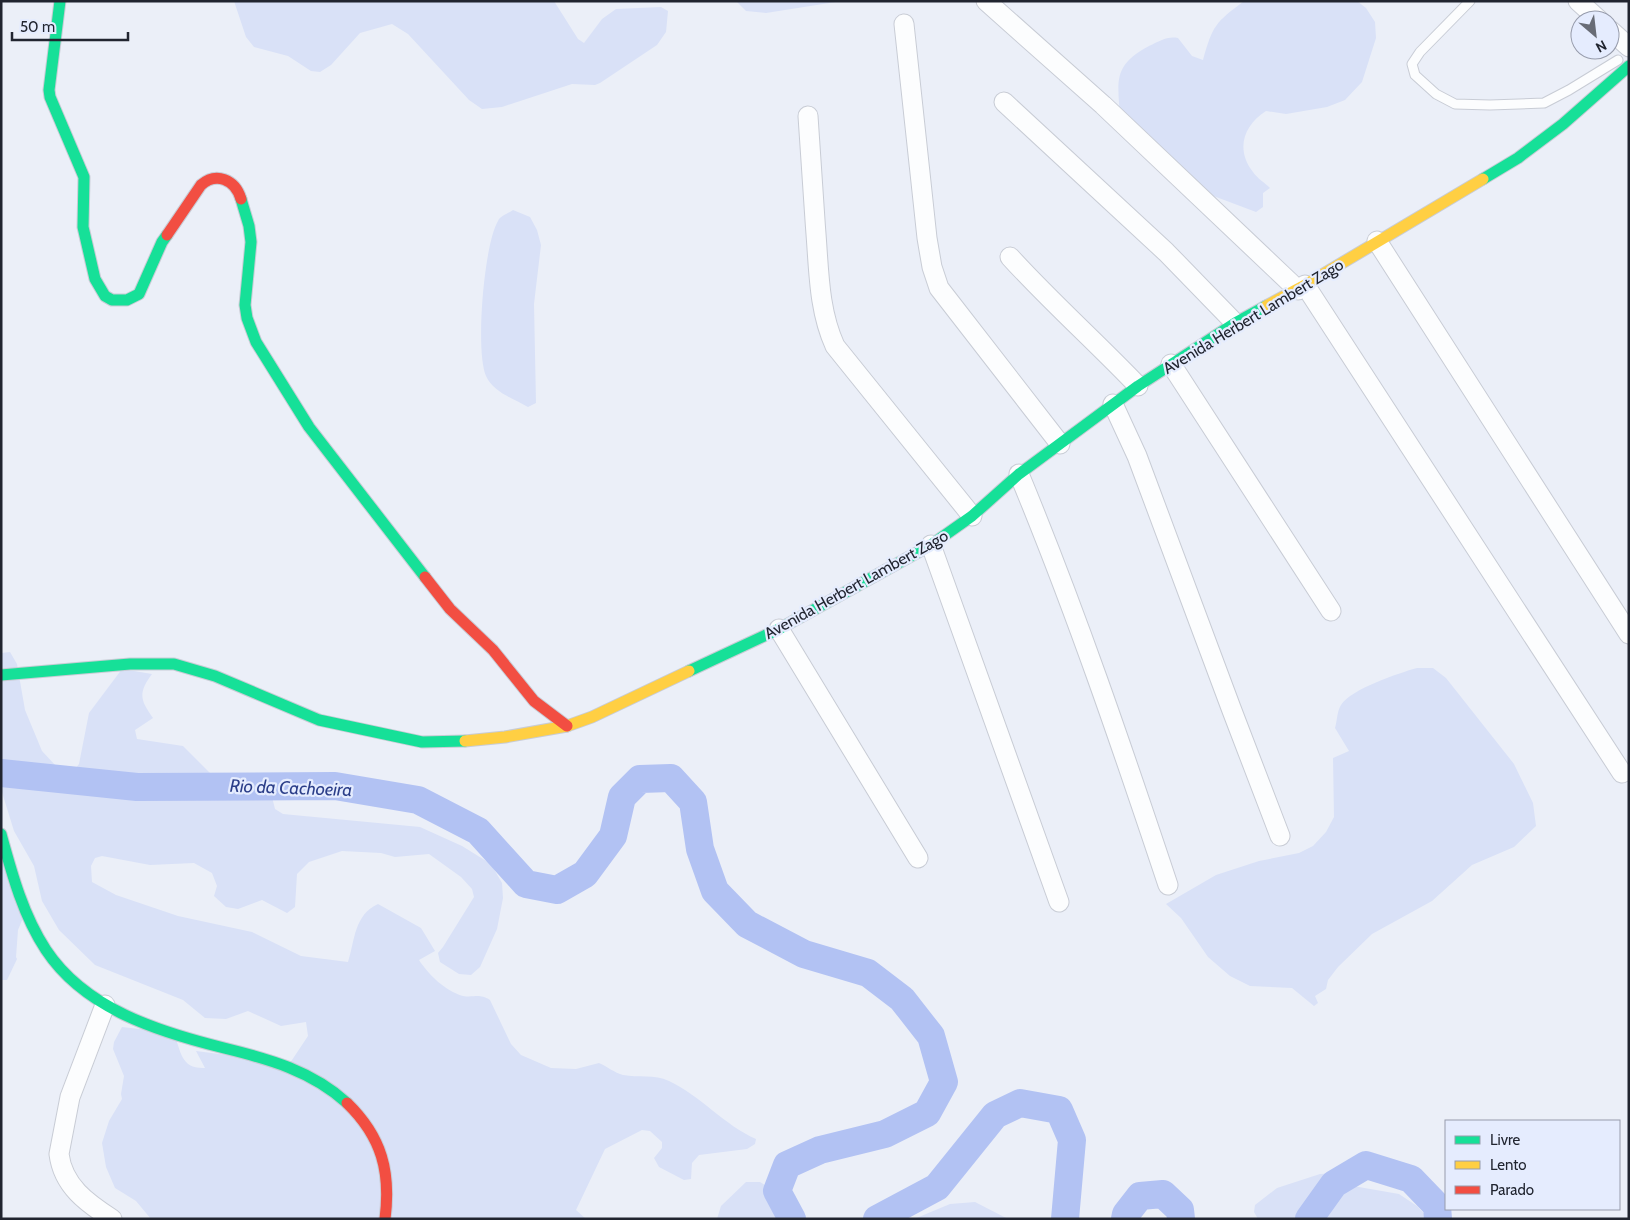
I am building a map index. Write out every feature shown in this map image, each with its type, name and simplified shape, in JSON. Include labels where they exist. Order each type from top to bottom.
[{"type":"street","points":[[60,1],[49,90],[50,97],[84,177],[83,227],[85,240],[95,279],[105,296],[112,300],[127,300],[138,294],[142,289],[162,242],[201,185],[217,177],[227,180],[234,186],[242,203],[252,242],[245,305],[247,318],[256,342],[309,427],[450,609],[493,650],[534,701],[567,726]]},
{"type":"street","points":[[986,1],[1103,105],[1301,288],[1622,773]]},
{"type":"street","points":[[1578,1],[1588,10]]},
{"type":"street","points":[[904,24],[927,238],[932,267],[939,288],[1060,444]]},
{"type":"street","name":"Avenida Herbert Lambert Zago","points":[[1,674],[130,664],[174,664],[215,676],[319,720],[422,742],[452,742],[505,737],[567,726],[592,717],[779,630],[931,545],[972,516],[1019,474],[1138,386],[1235,323],[1301,288],[1518,158],[1563,124],[1629,66]]},
{"type":"street","points":[[1004,102],[1166,252],[1235,323]]},
{"type":"street","points":[[808,116],[819,281],[827,329],[835,346],[972,516]]},
{"type":"street","points":[[1378,241],[1629,634]]},
{"type":"street","points":[[1010,257],[1042,292],[1107,353],[1138,386]]},
{"type":"street","points":[[1171,364],[1331,611]]},
{"type":"street","points":[[1113,404],[1137,456],[1230,708],[1280,836]]},
{"type":"street","points":[[1019,474],[1121,744],[1168,885]]},
{"type":"street","points":[[931,545],[1059,902]]},
{"type":"street","points":[[779,630],[918,858]]},
{"type":"street","points":[[1,834],[29,918],[48,954],[72,980],[105,1005],[162,1030],[282,1065],[321,1082],[349,1105],[365,1124],[382,1152],[386,1177],[385,1219]]},
{"type":"street","points":[[105,1005],[70,1097],[58,1154],[64,1175],[74,1190],[87,1203],[112,1219]]},
{"type":"lane","points":[[1470,1],[1420,52],[1412,64],[1414,75],[1436,94],[1455,104],[1544,103],[1611,65],[1629,52]]},
{"type":"shaded area","points":[[234,1],[554,1],[578,39],[584,43],[602,19],[616,9],[661,7],[668,11],[666,32],[657,45],[600,83],[595,85],[572,84],[502,107],[482,109],[469,100],[408,34],[392,24],[360,33],[331,65],[320,72],[311,71],[288,56],[254,47],[246,37]]},
{"type":"shaded area","points":[[736,1],[842,1],[766,13],[746,11]]},
{"type":"shaded area","points":[[1244,1],[1357,1],[1366,8],[1375,22],[1376,38],[1362,82],[1345,100],[1327,107],[1286,114],[1266,111],[1247,130],[1243,146],[1247,163],[1255,174],[1270,188],[1263,193],[1263,207],[1256,212],[1195,189],[1120,118],[1118,94],[1120,76],[1129,60],[1137,53],[1164,39],[1178,38],[1192,56],[1203,60],[1216,26]]},
{"type":"shaded area","points":[[513,210],[530,217],[537,230],[541,245],[534,304],[536,403],[528,407],[504,394],[489,382],[483,363],[481,344],[485,274],[493,233],[499,219]]},
{"type":"shaded area","points":[[10,652],[17,664],[25,710],[42,751],[56,766],[72,773],[79,764],[89,713],[122,669],[152,674],[144,686],[142,696],[145,706],[153,718],[135,730],[137,739],[183,746],[211,774],[272,797],[275,809],[283,814],[420,827],[462,846],[491,864],[502,883],[503,898],[497,929],[480,967],[471,975],[459,974],[440,962],[438,953],[474,897],[472,889],[461,877],[429,854],[395,857],[381,853],[342,851],[309,862],[297,874],[295,907],[287,913],[262,900],[238,909],[226,907],[214,896],[217,886],[212,873],[194,863],[150,865],[102,856],[95,858],[91,866],[92,882],[116,895],[178,916],[252,932],[301,956],[348,962],[360,921],[370,909],[378,904],[421,928],[435,951],[419,960],[438,981],[456,994],[480,996],[490,1000],[511,1044],[521,1055],[551,1068],[576,1069],[599,1063],[623,1075],[652,1077],[669,1081],[692,1094],[733,1126],[756,1139],[755,1144],[747,1149],[699,1155],[692,1163],[691,1179],[684,1180],[659,1167],[654,1158],[662,1148],[662,1142],[650,1131],[642,1130],[605,1149],[576,1210],[586,1219],[151,1219],[136,1201],[115,1188],[106,1167],[102,1143],[109,1121],[122,1099],[124,1076],[113,1049],[114,1042],[122,1027],[174,1033],[186,1062],[197,1068],[205,1068],[196,1051],[290,1063],[308,1036],[306,1022],[281,1026],[248,1011],[226,1019],[205,1018],[183,1000],[95,965],[59,930],[42,901],[34,866],[14,831],[1,789],[1,653]]},
{"type":"shaded area","points":[[1417,668],[1433,668],[1446,678],[1514,764],[1533,803],[1536,826],[1514,847],[1472,865],[1432,901],[1372,934],[1338,967],[1328,980],[1326,989],[1315,996],[1318,1003],[1314,1006],[1292,988],[1250,986],[1230,976],[1208,957],[1181,918],[1166,904],[1216,875],[1259,861],[1299,853],[1313,846],[1326,832],[1334,817],[1333,758],[1349,751],[1335,728],[1341,705],[1346,699],[1365,688]]},
{"type":"shaded area","points":[[1,841],[23,918],[18,930],[17,959],[7,980],[1,980]]},
{"type":"shaded area","points":[[1339,1173],[1353,1186],[1399,1194],[1417,1206],[1429,1219],[1258,1219],[1254,1212],[1255,1205],[1277,1188],[1320,1174]]},
{"type":"shaded area","points":[[746,1182],[760,1182],[771,1189],[802,1219],[717,1219],[721,1206]]},
{"type":"shaded area","points":[[975,1202],[1008,1219],[914,1219],[950,1204]]},
{"type":"waterway","name":"Rio da Cachoeira","points":[[1,773],[137,787],[335,786],[418,800],[478,831],[526,884],[557,890],[585,874],[613,836],[622,797],[640,779],[671,778],[693,802],[700,849],[715,891],[747,924],[804,954],[868,973],[902,999],[931,1036],[944,1082],[927,1113],[885,1134],[820,1150],[787,1165],[777,1191],[792,1219]]},
{"type":"waterway","name":"Rio da Cachoeira","points":[[877,1219],[937,1187],[995,1115],[1020,1103],[1059,1110],[1072,1140],[1065,1219]]},
{"type":"waterway","name":"Rio da Cachoeira","points":[[1309,1219],[1334,1184],[1366,1165],[1411,1179],[1437,1206],[1438,1219]]},
{"type":"waterway","name":"Rio da Cachoeira","points":[[1125,1219],[1126,1214],[1140,1196],[1163,1194],[1180,1210],[1181,1219]]},
{"type":"traffic: fast","points":[[60,1],[49,90],[50,97],[84,177],[83,227],[95,279],[105,296],[112,300],[127,300],[139,294],[162,242],[167,235]]},
{"type":"traffic: fast","points":[[1483,179],[1518,158],[1563,124],[1629,66]]},
{"type":"traffic: fast","points":[[241,199],[249,226],[251,242],[245,305],[247,318],[256,342],[309,427],[425,577]]},
{"type":"traffic: fast","points":[[689,671],[779,629],[931,545],[972,516],[1019,474],[1138,386],[1235,323],[1266,306]]},
{"type":"traffic: fast","points":[[1,675],[130,664],[174,664],[215,676],[319,720],[422,742],[465,741]]},
{"type":"traffic: fast","points":[[1,834],[19,894],[38,937],[62,970],[81,988],[102,1003],[149,1026],[199,1042],[257,1057],[305,1074],[334,1092],[347,1103]]},
{"type":"traffic: slow","points":[[1266,306],[1305,285],[1483,179]]},
{"type":"traffic: slow","points":[[465,741],[505,737],[567,726],[592,717],[689,671]]},
{"type":"traffic: jam","points":[[167,235],[201,185],[207,181],[219,178],[230,182],[241,199]]},
{"type":"traffic: jam","points":[[425,577],[450,609],[493,650],[534,701],[567,726]]},
{"type":"traffic: jam","points":[[347,1103],[369,1129],[381,1156],[387,1186],[385,1219]]}]
